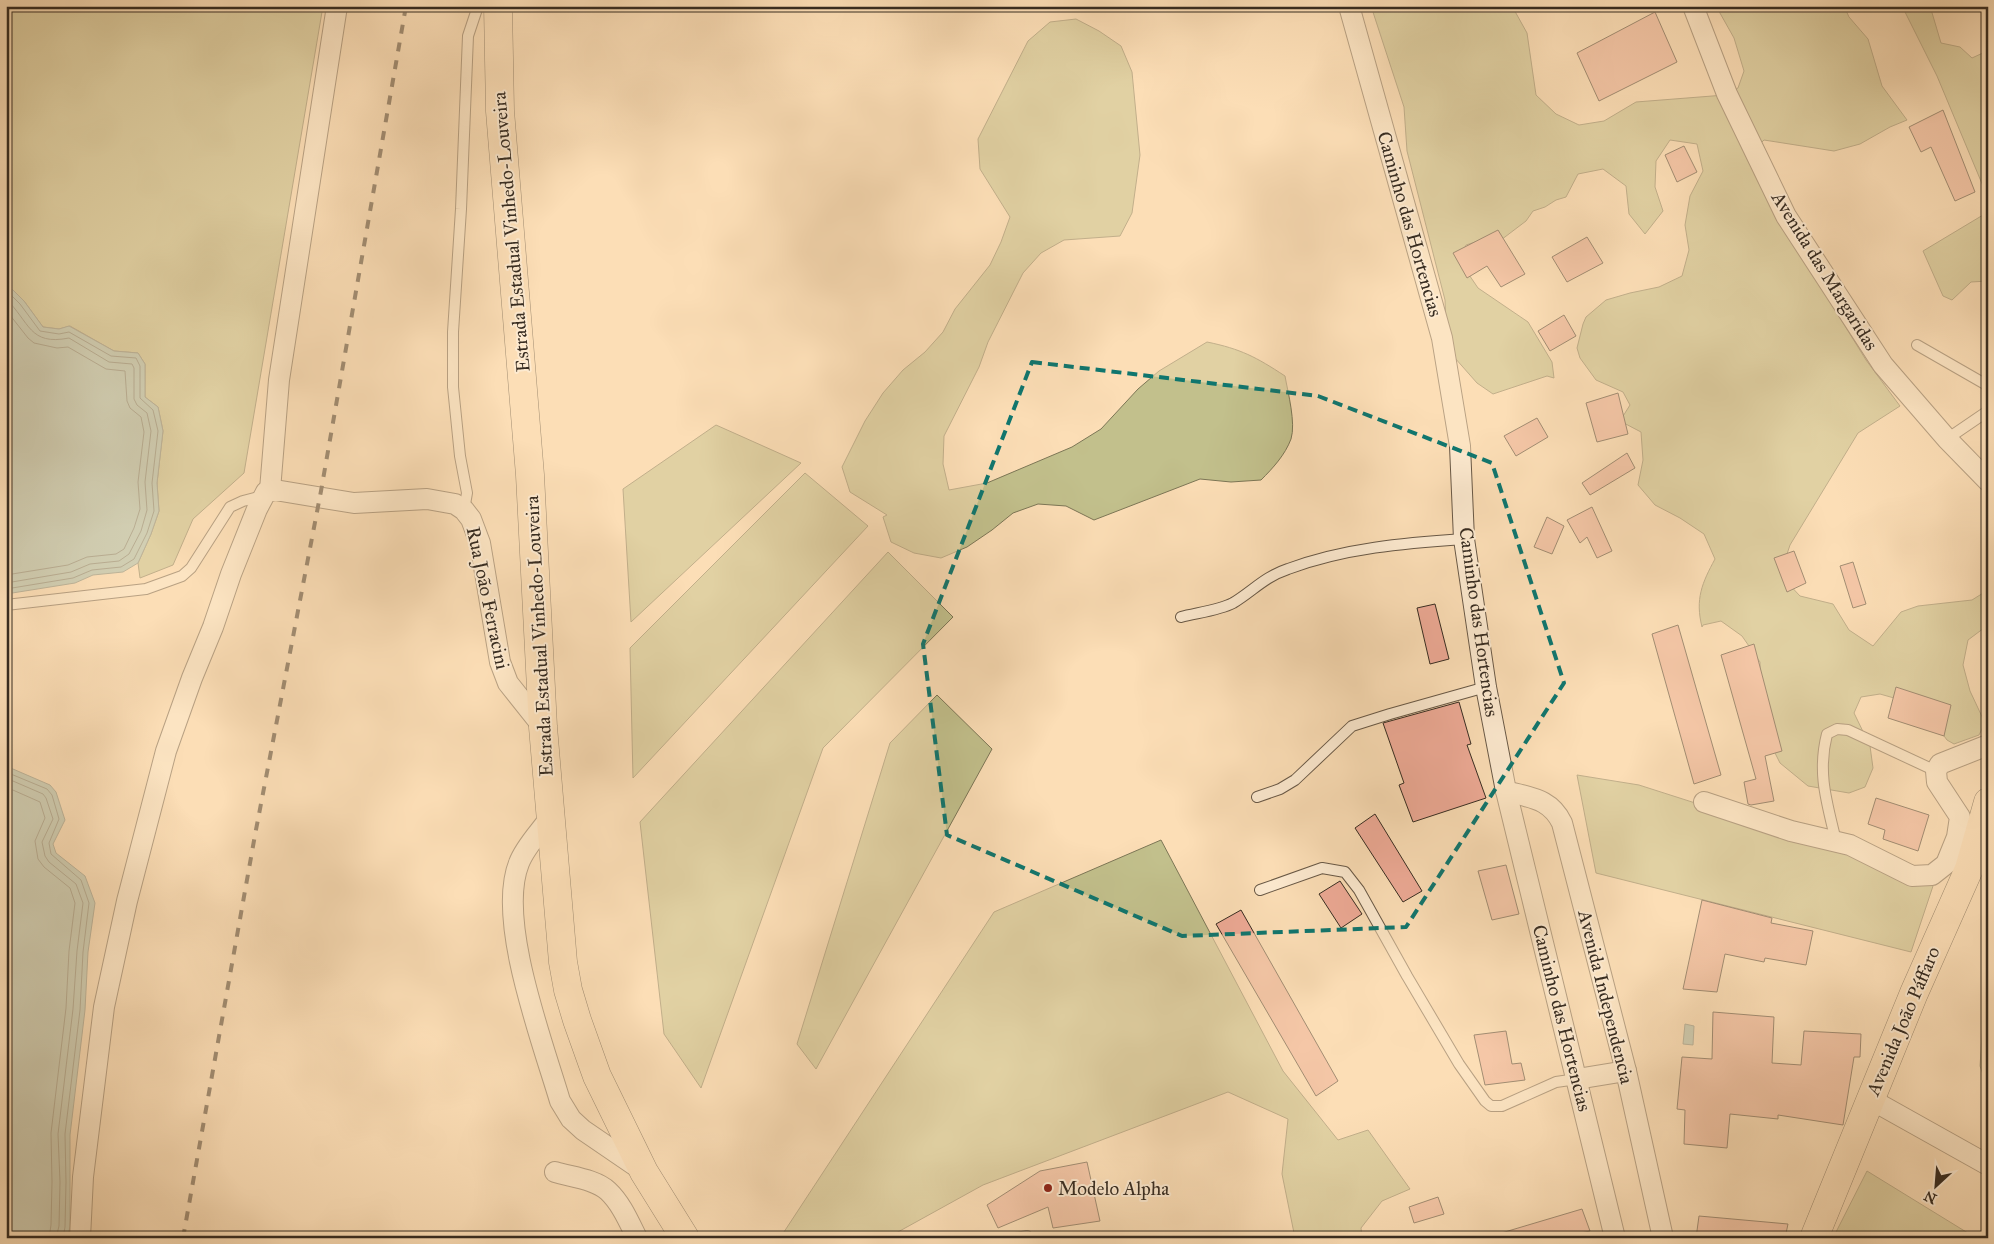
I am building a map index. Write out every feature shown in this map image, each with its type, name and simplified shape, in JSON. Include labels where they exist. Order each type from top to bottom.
[{"type":"main road","name":"Estrada Estadual Vinhedo-Louveira","points":[[498,6],[500,111],[530,475],[549,819],[563,962],[568,990],[597,1076],[644,1172],[685,1238]]},
{"type":"main road","name":"Avenida João Páffaro","points":[[1814,1238],[1841,1176],[1870,1099],[1914,993],[1969,869],[1988,802]]},
{"type":"street","points":[[80,1238],[83,1177],[104,1007],[127,901],[166,751],[231,574],[267,493],[279,380],[337,6]]},
{"type":"street","name":"Caminho das Hortencias","points":[[1349,6],[1442,338],[1460,446],[1464,538],[1486,687],[1506,791],[1615,1238]]},
{"type":"street","name":"Avenida das Margaridas","points":[[1693,6],[1727,94],[1786,216],[1883,365],[1947,438],[1988,481]]},
{"type":"street","name":"Rua João Ferracini","points":[[267,493],[354,503],[427,499],[455,504],[464,510],[471,519],[480,543],[500,662],[508,683],[543,727]]},
{"type":"street","points":[[1704,802],[1791,831],[1850,845],[1912,876],[1932,875],[1946,864],[1957,837],[1960,817],[1937,782],[1936,771],[1940,764],[1988,745]]},
{"type":"street","name":"Avenida Independencia","points":[[1506,791],[1542,801],[1553,808],[1562,823],[1626,1071],[1663,1238]]},
{"type":"street","points":[[549,819],[518,864],[514,883],[512,911],[522,972],[560,1101],[571,1119],[583,1130],[644,1172]]},
{"type":"street","points":[[1577,1078],[1626,1071]]},
{"type":"street","points":[[1870,1099],[1988,1165]]},
{"type":"street","points":[[555,1172],[594,1183],[607,1190],[618,1203],[637,1238]]},
{"type":"lane","points":[[464,510],[467,493],[460,456],[453,387],[453,332],[461,209],[468,36],[478,6]]},
{"type":"lane","points":[[1917,345],[1985,384],[1988,388]]},
{"type":"lane","points":[[1947,438],[1988,411]]},
{"type":"lane","points":[[6,605],[146,589],[182,576],[191,568],[230,508],[243,501],[267,493]]},
{"type":"lane","points":[[1181,617],[1232,604],[1262,581],[1286,569],[1336,554],[1417,542],[1464,538]]},
{"type":"lane","points":[[1257,797],[1280,789],[1295,780],[1352,726],[1486,687]]},
{"type":"lane","points":[[1836,842],[1823,785],[1824,749],[1827,734],[1837,729],[1848,730],[1936,771]]},
{"type":"lane","points":[[1260,890],[1322,868],[1345,872],[1359,890],[1459,1064],[1485,1101],[1491,1106],[1502,1106],[1556,1082],[1577,1078]]},
{"type":"lane","points":[[1016,1238],[1027,1236]]},
{"type":"highlighted area","points":[[1032,362],[1318,396],[1492,463],[1564,683],[1406,927],[1182,936],[947,835],[923,644]]},
{"type":"shaded area","points":[[6,6],[323,6],[244,473],[193,519],[173,565],[140,578],[138,563],[159,511],[157,483],[163,431],[158,407],[145,397],[145,364],[138,353],[114,351],[70,326],[59,329],[43,327],[24,301],[6,283]]},
{"type":"shaded area","points":[[1371,6],[1512,6],[1527,33],[1536,95],[1556,114],[1579,125],[1604,121],[1636,102],[1725,95],[1738,88],[1744,71],[1734,38],[1716,6],[1844,6],[1849,17],[1868,39],[1882,86],[1907,120],[1860,144],[1834,151],[1764,140],[1759,145],[1819,284],[1866,360],[1900,406],[1858,433],[1790,545],[1783,566],[1785,580],[1800,596],[1833,604],[1849,630],[1873,646],[1901,612],[1918,606],[1972,600],[1988,590],[1988,625],[1968,640],[1963,665],[1970,691],[1985,723],[1979,735],[1954,744],[1947,740],[1931,718],[1908,702],[1880,694],[1861,697],[1854,713],[1870,746],[1873,768],[1865,787],[1849,793],[1808,786],[1780,763],[1770,743],[1761,711],[1760,662],[1742,636],[1721,621],[1703,625],[1702,627],[1699,608],[1701,591],[1715,559],[1704,534],[1680,518],[1655,505],[1638,485],[1643,460],[1641,432],[1620,421],[1630,405],[1623,392],[1596,380],[1580,358],[1577,348],[1586,317],[1606,300],[1659,287],[1682,276],[1689,250],[1685,225],[1690,196],[1703,171],[1697,144],[1670,140],[1656,161],[1655,187],[1663,211],[1645,234],[1629,214],[1626,186],[1603,169],[1578,174],[1566,197],[1533,211],[1526,221],[1497,243],[1487,238],[1466,245],[1459,260],[1478,288],[1528,322],[1552,362],[1554,378],[1547,376],[1493,394],[1477,383],[1447,349],[1445,300],[1407,151],[1404,107]]},
{"type":"shaded area","points":[[1904,6],[1930,6],[1941,43],[1960,47],[1972,58],[1985,52],[1988,36],[1988,198],[1937,76],[1903,8]]},
{"type":"shaded area","points":[[1076,19],[1099,31],[1121,46],[1132,72],[1140,155],[1132,213],[1120,236],[1064,240],[1041,253],[1023,273],[944,436],[943,464],[949,490],[987,483],[1072,447],[1101,429],[1138,389],[1159,371],[1207,342],[1248,354],[1285,376],[1293,425],[1291,439],[1282,456],[1261,480],[1231,482],[1200,479],[1094,520],[1066,506],[1038,504],[1013,513],[967,547],[941,558],[914,553],[891,542],[883,517],[887,515],[850,492],[842,467],[865,421],[883,393],[903,370],[925,352],[943,332],[955,309],[990,265],[1010,217],[980,169],[978,139],[1028,41],[1050,22]]},
{"type":"shaded area","points":[[1988,212],[1988,281],[1971,282],[1952,300],[1943,296],[1923,251]]},
{"type":"shaded area","points":[[716,425],[801,463],[631,622],[623,489]]},
{"type":"shaded area","points":[[805,473],[868,526],[633,778],[630,648]]},
{"type":"shaded area","points":[[888,552],[953,617],[823,748],[701,1088],[664,1034],[640,822]]},
{"type":"shaded area","points":[[937,695],[992,749],[816,1069],[797,1044],[890,743]]},
{"type":"shaded area","points":[[1577,775],[1639,785],[1845,851],[1933,886],[1911,952],[1596,873]]},
{"type":"shaded area","points":[[1161,840],[1283,1071],[1338,1140],[1368,1130],[1410,1189],[1382,1201],[1361,1228],[1362,1238],[1295,1238],[1282,1174],[1288,1119],[1228,1092],[983,1185],[887,1238],[780,1238],[994,912]]},
{"type":"shaded area","points":[[1986,976],[1988,978],[1988,1088],[1980,1066]]},
{"type":"shaded area","points":[[1867,1171],[1976,1238],[1833,1238]]},
{"type":"water","points":[[6,283],[24,301],[43,327],[59,329],[69,326],[114,351],[138,353],[145,364],[145,397],[158,407],[163,431],[157,483],[159,511],[138,563],[123,572],[93,575],[75,583],[6,594]]},
{"type":"water","points":[[6,766],[50,785],[56,792],[65,820],[53,844],[56,853],[85,876],[95,903],[88,952],[85,1010],[70,1135],[70,1227],[65,1238],[6,1237]]},
{"type":"water","points":[[1685,1024],[1694,1026],[1693,1045],[1683,1044]]},
{"type":"building","points":[[1655,12],[1677,62],[1599,101],[1577,53]]},
{"type":"building","points":[[1943,110],[1975,192],[1955,201],[1931,147],[1921,152],[1909,127]]},
{"type":"building","points":[[1684,146],[1697,172],[1677,182],[1665,155]]},
{"type":"building","points":[[1498,230],[1525,274],[1501,287],[1487,266],[1467,278],[1453,253]]},
{"type":"building","points":[[1587,237],[1603,263],[1567,282],[1552,257]]},
{"type":"building","points":[[1564,315],[1576,336],[1550,351],[1538,331]]},
{"type":"building","points":[[1618,393],[1628,434],[1597,442],[1586,403]]},
{"type":"building","points":[[1537,418],[1548,437],[1516,456],[1504,436]]},
{"type":"building","points":[[1627,453],[1635,468],[1590,495],[1582,483]]},
{"type":"building","points":[[1592,507],[1612,551],[1597,558],[1587,537],[1580,543],[1567,520]]},
{"type":"building","points":[[1547,517],[1564,526],[1552,554],[1534,547]]},
{"type":"building","points":[[1794,551],[1806,583],[1787,592],[1774,558]]},
{"type":"building","points":[[1853,562],[1866,604],[1853,608],[1840,566]]},
{"type":"building","points":[[1435,604],[1449,659],[1430,664],[1417,608]]},
{"type":"building","points":[[1678,625],[1721,775],[1694,784],[1652,634]]},
{"type":"building","points":[[1754,644],[1782,751],[1765,756],[1774,801],[1751,805],[1748,804],[1744,782],[1756,779],[1721,655]]},
{"type":"building","points":[[1896,687],[1951,705],[1944,736],[1888,718]]},
{"type":"building","points":[[1459,702],[1471,744],[1467,745],[1486,798],[1413,822],[1399,785],[1404,783],[1383,723]]},
{"type":"building","points":[[1876,798],[1929,815],[1918,851],[1883,839],[1885,830],[1868,824]]},
{"type":"building","points":[[1375,814],[1422,891],[1403,902],[1355,828]]},
{"type":"building","points":[[1506,865],[1519,914],[1492,920],[1478,871]]},
{"type":"building","points":[[1340,881],[1362,914],[1341,928],[1319,894]]},
{"type":"building","points":[[1702,900],[1772,918],[1771,923],[1813,931],[1806,965],[1765,958],[1764,962],[1725,954],[1717,992],[1683,989]]},
{"type":"building","points":[[1241,910],[1338,1081],[1316,1096],[1216,924]]},
{"type":"building","points":[[1713,1012],[1774,1017],[1772,1063],[1801,1065],[1804,1031],[1861,1034],[1860,1057],[1854,1057],[1843,1125],[1778,1115],[1778,1119],[1730,1114],[1727,1148],[1684,1144],[1685,1110],[1677,1109],[1682,1057],[1712,1059]]},
{"type":"building","points":[[1506,1031],[1512,1064],[1521,1063],[1525,1080],[1485,1085],[1474,1035]]},
{"type":"building","name":"Modelo Alpha","points":[[1087,1162],[1100,1221],[1053,1228],[1048,1207],[998,1228],[987,1205],[1040,1171]]},
{"type":"building","points":[[1438,1197],[1444,1214],[1414,1223],[1409,1207]]},
{"type":"building","points":[[1582,1209],[1590,1231],[1558,1238],[1499,1238],[1498,1234]]},
{"type":"building","points":[[1699,1216],[1788,1224],[1785,1238],[1696,1238]]},
{"type":"railway","points":[[183,1238],[255,835],[321,491],[406,6]]},
{"type":"place","name":"Modelo Alpha","points":[[1048,1188]]}]
